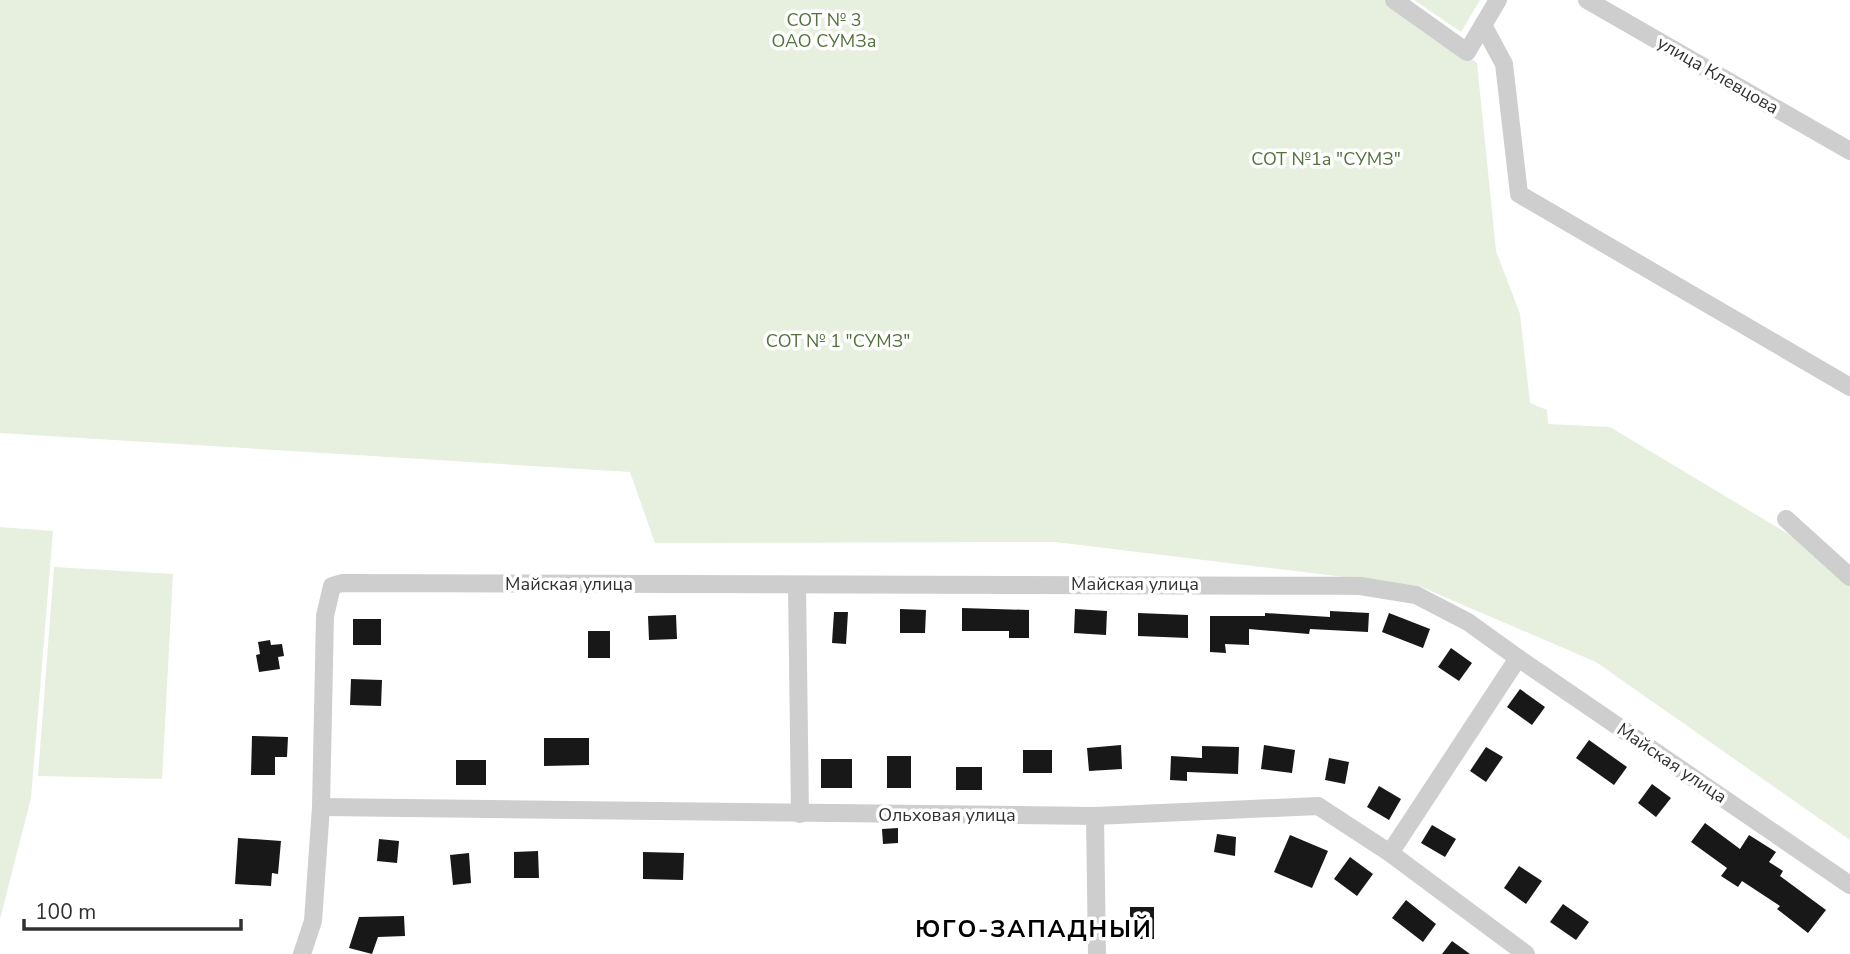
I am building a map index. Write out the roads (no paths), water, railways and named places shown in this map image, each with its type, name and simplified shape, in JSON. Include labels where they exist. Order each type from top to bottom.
[{"type":"street","points":[[1394,0],[1467,52],[1498,0]]},
{"type":"street","name":"улица Клевцова","points":[[1587,0],[1850,151]]},
{"type":"street","points":[[1483,24],[1504,64],[1520,194],[1850,387]]},
{"type":"street","points":[[1786,519],[1850,577]]},
{"type":"street","name":"Майская улица","points":[[321,807],[325,616],[332,586],[342,583],[1360,586],[1416,595],[1468,622],[1850,885]]},
{"type":"street","points":[[797,584],[800,814]]},
{"type":"street","points":[[1390,853],[1518,658]]},
{"type":"street","name":"Ольховая улица","points":[[321,807],[1095,816],[1318,806],[1390,853],[1526,954]]},
{"type":"street","points":[[302,954],[313,921],[321,807]]},
{"type":"street","points":[[1095,816],[1097,954]]},
{"type":"district","name":"ЮГО-ЗАПАДНЫЙ","points":[[1034,929]]},
{"type":"park label","name":"СОТ № 3 ОАО СУМЗа","points":[[824,30]]},
{"type":"park label","name":"СОТ №1а \"СУМЗ\"","points":[[1326,159]]},
{"type":"park label","name":"СОТ № 1 \"СУМЗ\"","points":[[838,341]]}]
